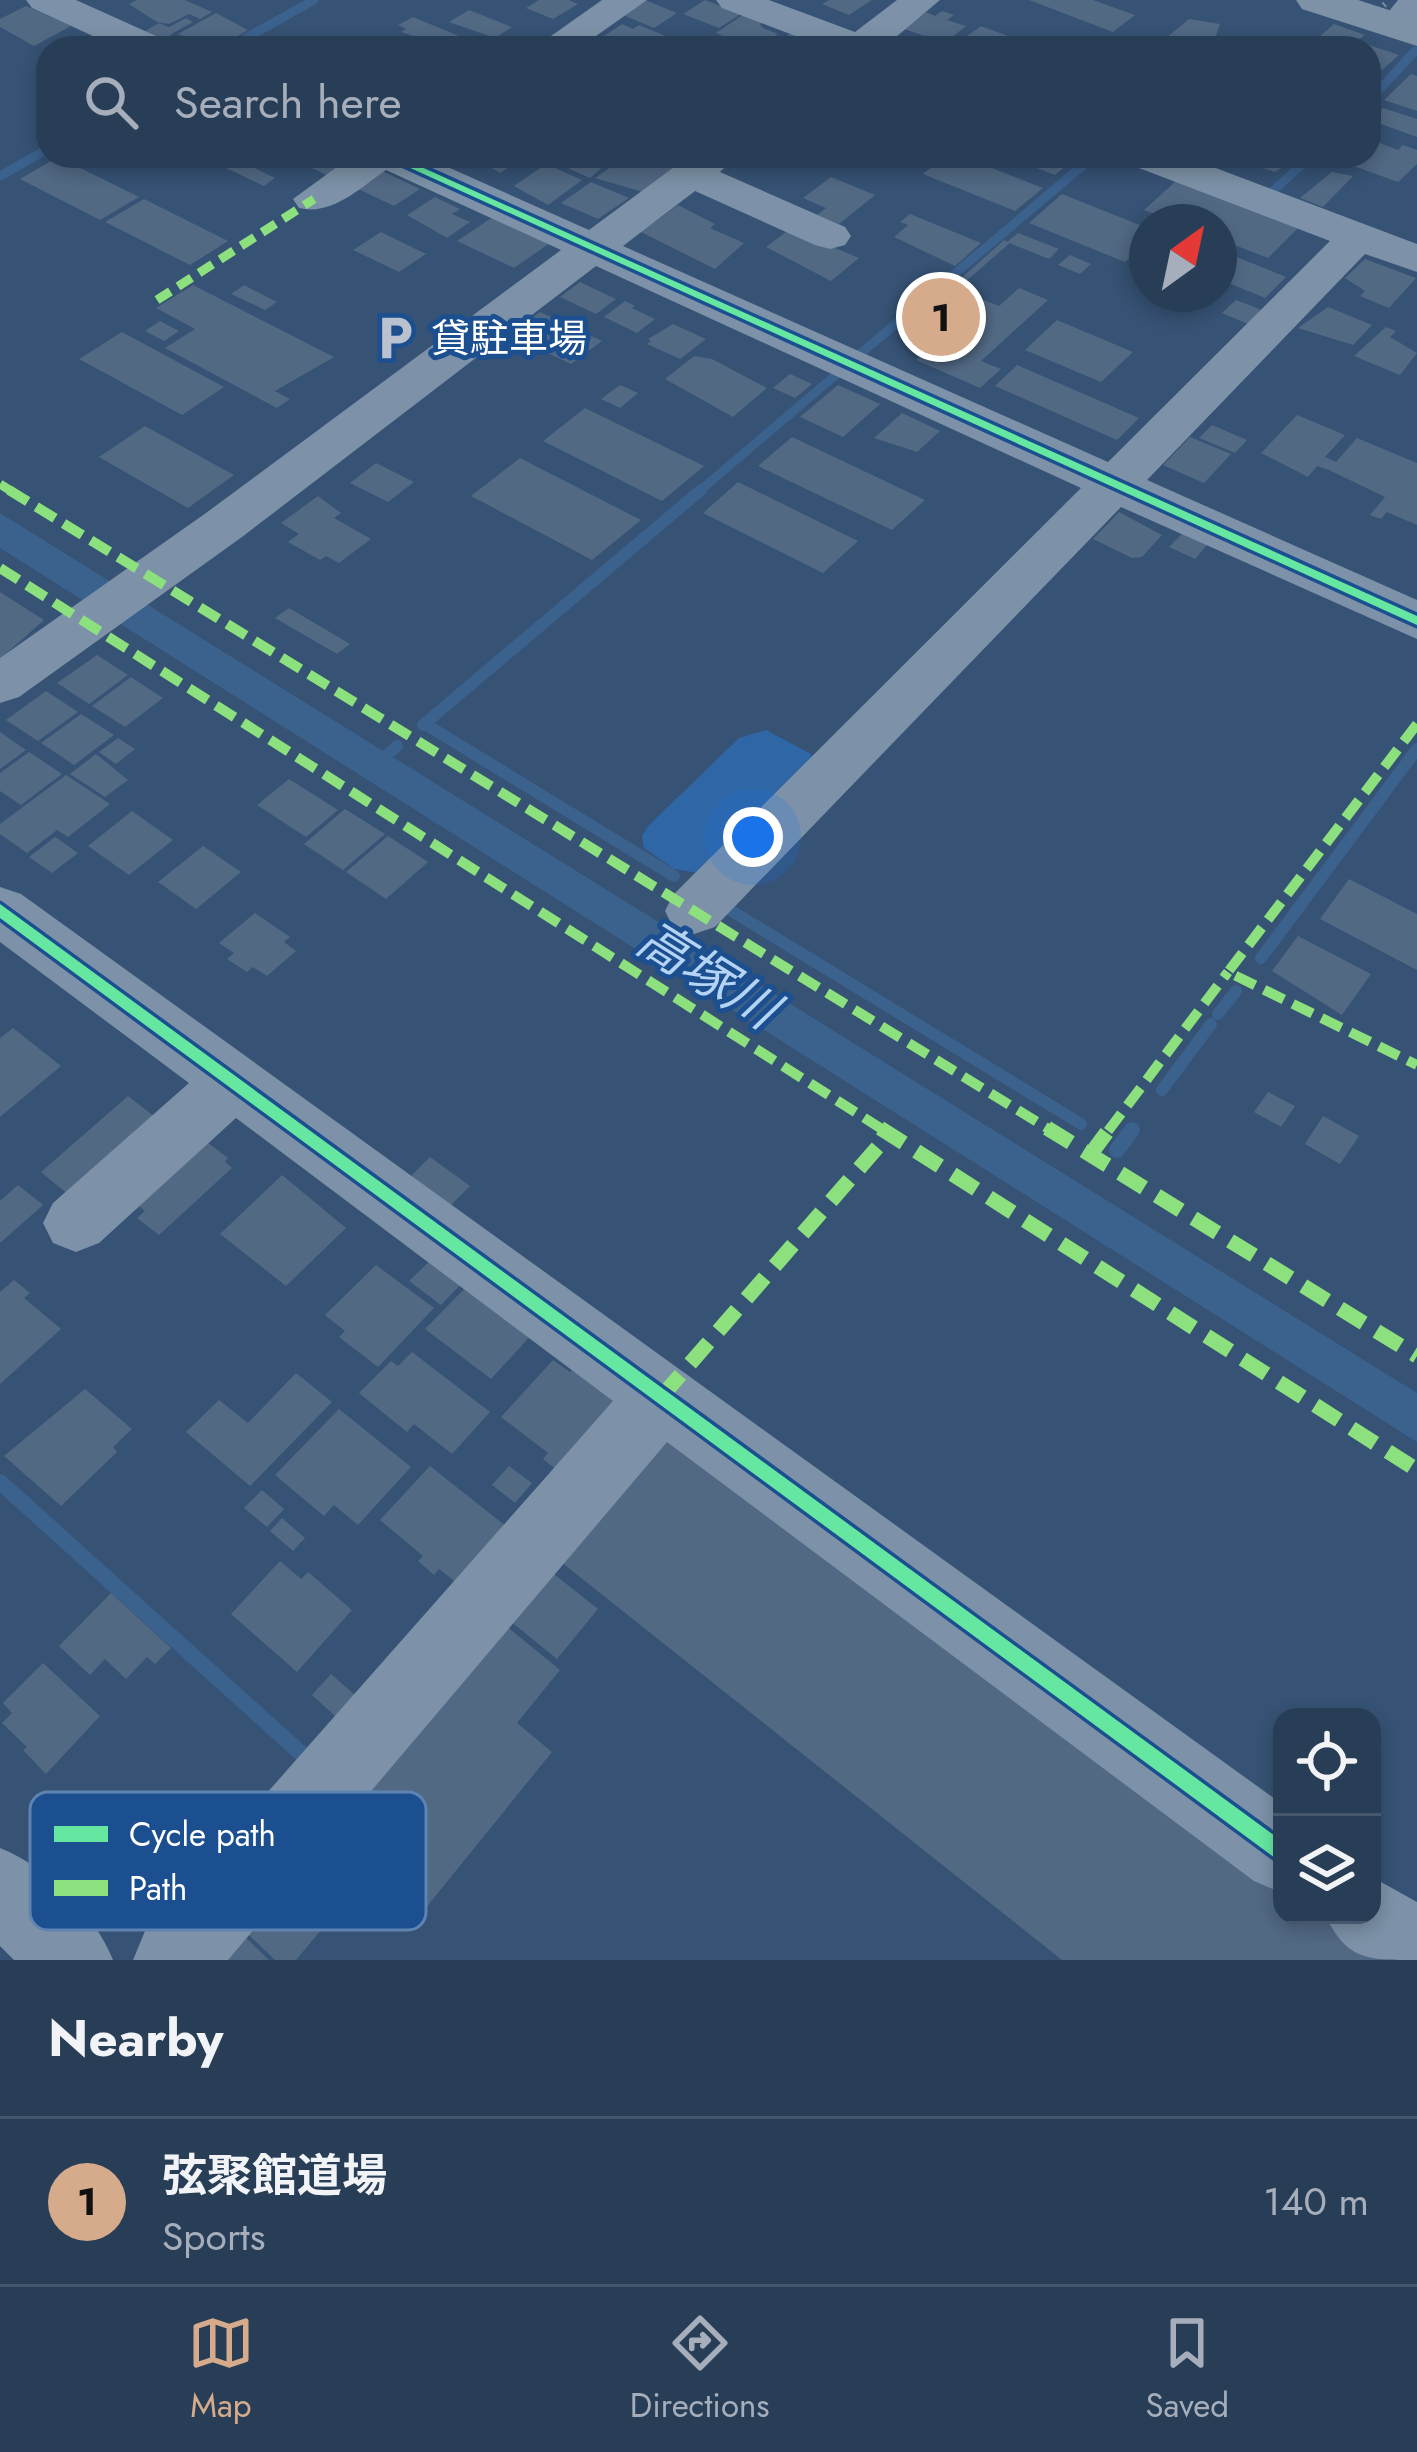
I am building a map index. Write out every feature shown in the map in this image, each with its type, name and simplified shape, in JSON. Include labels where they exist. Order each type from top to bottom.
[{"type":"highway","points":[[1317,0],[1395,18]]},
{"type":"street","points":[[45,0],[124,36]]},
{"type":"street","points":[[572,36],[628,0]]},
{"type":"street","points":[[735,0],[829,36]]},
{"type":"street","points":[[875,36],[921,0]]},
{"type":"street","points":[[314,199],[365,168]]},
{"type":"street","points":[[412,168],[1417,621]]},
{"type":"street","points":[[0,684],[142,584],[699,168]]},
{"type":"street","points":[[708,168],[830,236]]},
{"type":"street","points":[[1177,168],[1417,259]]},
{"type":"street","points":[[694,910],[1358,237]]},
{"type":"street","points":[[0,910],[1273,1846]]},
{"type":"street","points":[[76,1223],[234,1082]]},
{"type":"street","points":[[319,1792],[662,1396]]},
{"type":"street","points":[[0,1888],[30,1918]]},
{"type":"street","points":[[1378,1924],[1417,1952]]},
{"type":"street","points":[[41,1930],[71,1960]]},
{"type":"street","points":[[174,1960],[200,1930]]},
{"type":"shaded area","points":[[766,730],[811,754],[812,765],[704,874],[674,869],[644,848],[642,836],[648,826],[739,738]]},
{"type":"water","name":"高塚川","points":[[0,513],[1417,1393],[1417,1442],[0,548]]},
{"type":"building","points":[[185,0],[212,12],[200,19],[189,14],[169,24],[129,4]]},
{"type":"building","points":[[539,0],[578,4],[553,19],[526,8]]},
{"type":"building","points":[[640,0],[677,13],[654,28],[618,13]]},
{"type":"building","points":[[705,0],[741,14],[719,28],[683,14]]},
{"type":"building","points":[[872,0],[849,15],[822,4]]},
{"type":"building","points":[[1029,0],[1093,0],[1135,15],[1113,32]]},
{"type":"building","points":[[26,6],[71,26],[52,36],[36,36],[34,46],[0,27],[0,19]]},
{"type":"building","points":[[469,10],[512,27],[489,36],[449,22]]},
{"type":"building","points":[[942,11],[954,15],[947,20],[966,26],[954,36],[924,36],[904,29],[926,12],[935,16]]},
{"type":"building","points":[[747,12],[766,20],[760,24],[763,28],[778,34],[724,36],[716,33]]},
{"type":"building","points":[[216,13],[248,30],[238,36],[178,34]]},
{"type":"building","points":[[413,17],[459,36],[413,36],[401,32],[406,29],[398,25]]},
{"type":"building","points":[[186,18],[193,22],[172,36],[142,33],[159,23],[169,27]]},
{"type":"building","points":[[1189,19],[1220,24],[1216,36],[1168,36]]},
{"type":"building","points":[[622,24],[666,36],[604,36]]},
{"type":"building","points":[[1334,24],[1365,35],[1364,36],[1320,36]]},
{"type":"building","points":[[981,26],[1008,36],[967,36]]},
{"type":"building","points":[[1381,49],[1399,55],[1382,70]]},
{"type":"building","points":[[1411,74],[1417,76],[1417,111],[1384,100]]},
{"type":"building","points":[[1381,110],[1417,119],[1417,137],[1381,124]]},
{"type":"building","points":[[1381,144],[1417,150],[1417,164],[1398,182],[1359,168],[1381,168]]},
{"type":"building","points":[[39,168],[80,168],[139,197],[100,220],[20,179]]},
{"type":"building","points":[[226,168],[254,168],[275,178],[264,186]]},
{"type":"building","points":[[312,168],[344,168],[333,178]]},
{"type":"building","points":[[540,168],[555,168],[582,180],[548,205],[514,186]]},
{"type":"building","points":[[570,168],[601,168],[590,178]]},
{"type":"building","points":[[610,168],[675,169],[643,192],[595,178]]},
{"type":"building","points":[[931,168],[992,168],[1043,188],[1015,211],[923,174]]},
{"type":"building","points":[[1037,168],[1063,168],[1055,175]]},
{"type":"building","points":[[378,169],[420,189],[394,206],[352,186]]},
{"type":"building","points":[[1332,172],[1353,176],[1323,207],[1300,198]]},
{"type":"building","points":[[831,177],[875,195],[839,224],[817,215],[826,208],[803,198]]},
{"type":"building","points":[[1176,181],[1299,227],[1268,258],[1237,246],[1237,204],[1151,204]]},
{"type":"building","points":[[591,182],[629,198],[598,219],[561,203]]},
{"type":"building","points":[[1062,194],[1129,221],[1129,258],[1125,262],[1029,223]]},
{"type":"building","points":[[435,197],[460,209],[452,214],[470,222],[447,238],[407,215]]},
{"type":"building","points":[[144,199],[228,241],[190,265],[105,222]]},
{"type":"building","points":[[678,205],[715,224],[710,228],[744,243],[715,269],[641,232]]},
{"type":"building","points":[[910,214],[981,243],[955,266],[894,237],[908,225],[900,222]]},
{"type":"building","points":[[493,217],[550,243],[514,268],[457,241]]},
{"type":"building","points":[[790,229],[859,258],[831,281],[766,247]]},
{"type":"building","points":[[381,232],[426,254],[399,272],[353,250]]},
{"type":"building","points":[[1018,233],[1059,249],[1049,259],[1007,242]]},
{"type":"building","points":[[1004,240],[1010,243],[951,294],[978,306],[984,300],[999,306],[1019,288],[1048,300],[981,361],[1001,369],[980,388],[916,360],[935,342],[904,329]]},
{"type":"building","points":[[1070,255],[1091,264],[1080,274],[1058,265]]},
{"type":"building","points":[[1237,257],[1286,277],[1265,298],[1237,286]]},
{"type":"building","points":[[1365,259],[1416,278],[1389,308],[1360,296],[1365,291],[1345,278]]},
{"type":"building","points":[[580,282],[616,299],[596,314],[560,297]]},
{"type":"building","points":[[193,285],[334,357],[275,391],[290,399],[277,408],[165,348],[195,329],[156,308]]},
{"type":"building","points":[[244,285],[277,302],[265,310],[231,294]]},
{"type":"building","points":[[1237,300],[1262,310],[1248,324],[1222,313],[1237,312]]},
{"type":"building","points":[[625,301],[655,319],[637,333],[604,317]]},
{"type":"building","points":[[1328,307],[1372,325],[1353,345],[1298,328]]},
{"type":"building","points":[[540,312],[602,341],[571,364],[527,343],[533,339],[515,330]]},
{"type":"building","points":[[1057,320],[1133,352],[1101,382],[1025,350]]},
{"type":"building","points":[[160,321],[179,331],[164,341],[145,331]]},
{"type":"building","points":[[673,324],[706,339],[680,359],[647,344]]},
{"type":"building","points":[[1386,327],[1396,331],[1390,337],[1417,353],[1400,375],[1354,356]]},
{"type":"building","points":[[122,332],[224,387],[182,415],[79,359]]},
{"type":"building","points":[[694,356],[712,359],[767,388],[733,417],[665,379]]},
{"type":"building","points":[[1017,365],[1139,418],[1117,440],[995,386]]},
{"type":"building","points":[[790,374],[812,384],[795,398],[773,388]]},
{"type":"building","points":[[620,385],[638,393],[620,408],[601,399]]},
{"type":"building","points":[[838,385],[880,404],[843,437],[800,417]]},
{"type":"building","points":[[585,408],[704,466],[662,501],[543,441]]},
{"type":"building","points":[[902,413],[940,431],[917,452],[874,438]]},
{"type":"building","points":[[1297,415],[1345,435],[1325,457],[1336,462],[1357,438],[1417,463],[1417,525],[1387,512],[1381,519],[1370,515],[1385,497],[1329,470],[1317,466],[1308,477],[1261,453]]},
{"type":"building","points":[[1212,425],[1247,440],[1235,453],[1199,438]]},
{"type":"building","points":[[145,426],[234,475],[188,508],[99,457]]},
{"type":"building","points":[[792,437],[925,500],[892,530],[758,466]]},
{"type":"building","points":[[1190,437],[1231,454],[1204,483],[1163,465]]},
{"type":"building","points":[[520,458],[641,520],[592,560],[471,496]]},
{"type":"building","points":[[376,463],[414,482],[388,502],[350,483]]},
{"type":"building","points":[[738,482],[858,541],[823,573],[703,513]]},
{"type":"building","points":[[318,496],[341,513],[334,518],[371,539],[339,563],[326,556],[320,560],[288,542],[299,534],[281,523]]},
{"type":"building","points":[[1119,512],[1162,535],[1142,557],[1132,558],[1093,539]]},
{"type":"building","points":[[1183,533],[1208,544],[1195,559],[1169,547]]},
{"type":"building","points":[[0,592],[44,620],[0,659]]},
{"type":"building","points":[[289,608],[350,644],[337,654],[275,618]]},
{"type":"building","points":[[97,655],[128,675],[89,704],[57,683]]},
{"type":"building","points":[[131,677],[163,698],[125,727],[92,706]]},
{"type":"building","points":[[46,691],[78,712],[38,741],[6,720]]},
{"type":"building","points":[[81,714],[114,735],[74,765],[41,743]]},
{"type":"building","points":[[0,732],[26,750],[0,769]]},
{"type":"building","points":[[118,738],[135,749],[116,764],[99,752]]},
{"type":"building","points":[[29,752],[62,774],[21,805],[0,791],[0,773]]},
{"type":"building","points":[[96,754],[128,780],[105,797],[70,774]]},
{"type":"building","points":[[66,775],[110,804],[68,837],[57,830],[27,853],[0,834],[0,824]]},
{"type":"building","points":[[289,779],[338,810],[306,837],[257,805]]},
{"type":"building","points":[[345,809],[385,834],[343,870],[304,844]]},
{"type":"building","points":[[132,811],[173,840],[129,875],[88,846]]},
{"type":"building","points":[[388,836],[428,862],[386,899],[346,872]]},
{"type":"building","points":[[55,837],[78,853],[52,873],[29,857]]},
{"type":"building","points":[[203,846],[241,872],[196,909],[158,882]]},
{"type":"building","points":[[1349,879],[1417,914],[1417,970],[1320,919]]},
{"type":"building","points":[[255,913],[290,937],[284,942],[296,951],[267,976],[253,967],[247,972],[227,959],[234,953],[219,943]]},
{"type":"building","points":[[1298,936],[1371,974],[1342,1015],[1272,971]]},
{"type":"building","points":[[13,1028],[61,1066],[0,1117],[0,1038]]},
{"type":"building","points":[[1268,1092],[1295,1106],[1281,1127],[1254,1112]]},
{"type":"building","points":[[128,1096],[168,1127],[81,1205],[41,1172]]},
{"type":"building","points":[[1323,1116],[1359,1136],[1340,1164],[1305,1144]]},
{"type":"building","points":[[203,1139],[228,1158],[225,1162],[232,1168],[159,1235],[137,1218],[145,1211],[126,1196]]},
{"type":"building","points":[[430,1157],[470,1186],[446,1210],[406,1181]]},
{"type":"building","points":[[282,1175],[346,1228],[286,1286],[220,1234]]},
{"type":"building","points":[[18,1185],[43,1205],[0,1243],[0,1201]]},
{"type":"building","points":[[436,1255],[467,1278],[441,1305],[409,1281]]},
{"type":"building","points":[[376,1265],[434,1308],[378,1367],[339,1337],[345,1331],[325,1315]]},
{"type":"building","points":[[14,1280],[30,1293],[24,1298],[61,1329],[0,1384],[0,1292]]},
{"type":"building","points":[[471,1282],[536,1330],[491,1379],[425,1329]]},
{"type":"building","points":[[412,1352],[490,1412],[452,1454],[414,1424],[407,1432],[359,1393],[391,1361],[398,1366]]},
{"type":"building","points":[[553,1360],[570,1372],[576,1366],[626,1403],[563,1475],[543,1459],[548,1453],[501,1417]]},
{"type":"building","points":[[296,1373],[332,1402],[250,1486],[186,1432],[219,1400],[248,1423]]},
{"type":"building","points":[[85,1389],[132,1429],[113,1447],[117,1452],[61,1506],[4,1456]]},
{"type":"building","points":[[339,1409],[411,1467],[358,1525],[334,1505],[324,1516],[275,1475]]},
{"type":"building","points":[[674,1430],[1273,1874],[1273,1924],[1340,1924],[1389,1960],[1062,1960],[561,1562]]},
{"type":"building","points":[[430,1466],[507,1527],[458,1584],[439,1569],[434,1575],[418,1561],[423,1556],[380,1520]]},
{"type":"building","points":[[509,1466],[532,1483],[515,1503],[492,1485]]},
{"type":"building","points":[[262,1490],[284,1509],[267,1527],[244,1508]]},
{"type":"building","points":[[282,1518],[305,1538],[293,1551],[270,1531]]},
{"type":"building","points":[[280,1561],[301,1579],[308,1572],[352,1610],[297,1672],[231,1614]]},
{"type":"building","points":[[540,1563],[598,1609],[557,1659],[498,1611]]},
{"type":"building","points":[[111,1593],[171,1648],[155,1664],[147,1657],[126,1679],[105,1659],[90,1675],[59,1646]]},
{"type":"building","points":[[494,1616],[560,1670],[517,1723],[552,1752],[426,1908],[426,1792],[343,1792]]},
{"type":"building","points":[[43,1663],[100,1716],[46,1774],[2,1723],[12,1713],[3,1703]]},
{"type":"building","points":[[331,1674],[364,1703],[345,1725],[312,1695]]},
{"type":"building","points":[[230,1930],[238,1930],[269,1960],[226,1960]]},
{"type":"building","points":[[244,1930],[321,1930],[296,1960],[275,1960]]},
{"type":"waterway","points":[[250,36],[314,0]]},
{"type":"waterway","points":[[1381,88],[1415,51]]},
{"type":"waterway","points":[[0,176],[36,156]]},
{"type":"waterway","points":[[860,354],[1080,168]]},
{"type":"waterway","points":[[1272,192],[1298,168]]},
{"type":"waterway","points":[[697,493],[837,374]]},
{"type":"waterway","points":[[423,725],[701,490]]},
{"type":"waterway","points":[[425,724],[674,876]]},
{"type":"waterway","points":[[376,765],[397,746]]},
{"type":"waterway","points":[[1261,958],[1417,749]]},
{"type":"waterway","points":[[730,910],[1081,1124]]},
{"type":"waterway","points":[[1218,1014],[1236,991]]},
{"type":"waterway","points":[[1162,1090],[1211,1024]]},
{"type":"waterway","points":[[1117,1150],[1132,1130]]},
{"type":"waterway","points":[[0,1482],[314,1765]]},
{"type":"marked path","points":[[157,300],[314,199]]},
{"type":"marked path","points":[[0,484],[1417,1356]]},
{"type":"marked path","points":[[0,568],[1417,1470]]},
{"type":"marked path","points":[[1417,724],[1228,972],[1417,1065]]},
{"type":"marked path","points":[[1090,1155],[1228,972]]},
{"type":"marked path","points":[[662,1396],[889,1134]]},
{"type":"cycle path","points":[[416,168],[1417,621]]},
{"type":"cycle path","points":[[0,910],[1273,1846]]},
{"type":"place","name":"弦聚館道場","points":[[941,317]]},
{"type":"place","name":"貸駐車場","points":[[395,338]]}]
